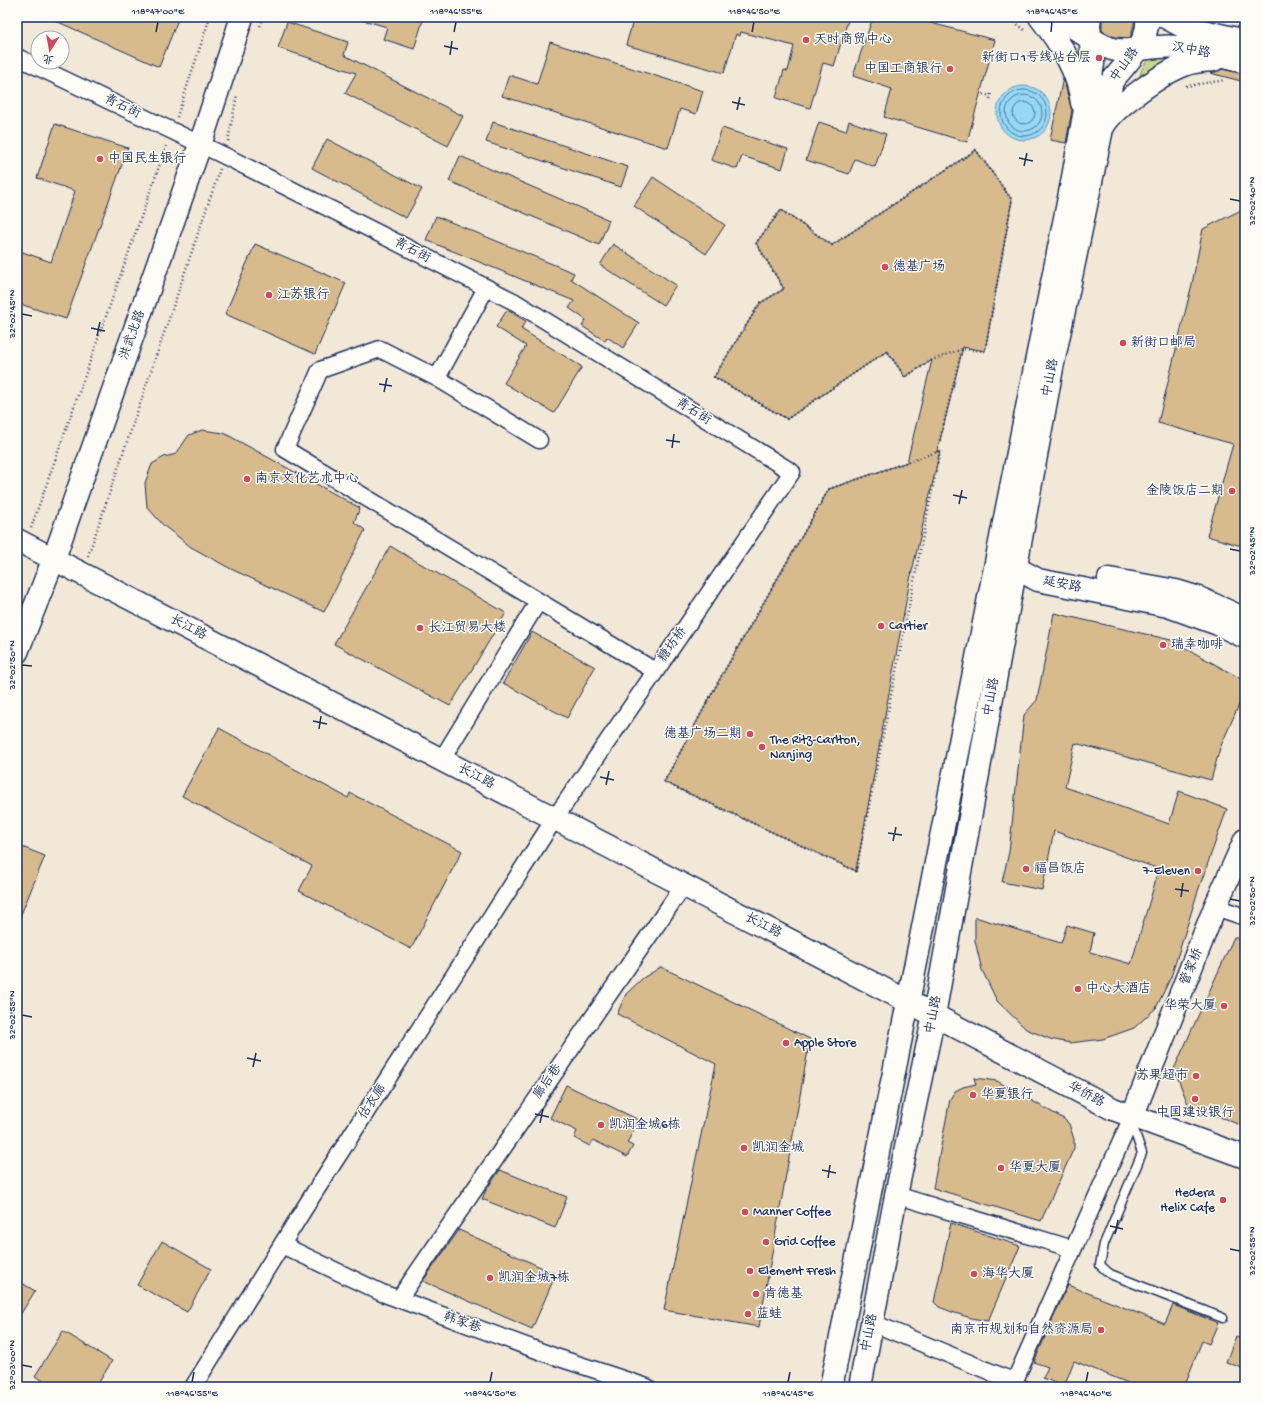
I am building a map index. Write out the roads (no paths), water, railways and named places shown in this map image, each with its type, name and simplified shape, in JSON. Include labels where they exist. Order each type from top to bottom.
[{"type":"main road","name":"洪武北路","points":[[17,652],[54,558],[200,145],[242,17]]},
{"type":"main road","points":[[1059,17],[1090,27]]},
{"type":"main road","name":"中山路","points":[[860,1387],[896,1195],[934,1015],[1052,368],[1092,127],[1112,81],[1138,48],[1148,27],[1148,17]]},
{"type":"main road","name":"汉中路","points":[[1165,17],[1182,26],[1242,51]]},
{"type":"main road","points":[[1034,25],[1066,52],[1079,83],[1083,109],[1092,127],[1106,120],[1124,104],[1176,69],[1187,64],[1220,59],[1242,51],[1204,17]]},
{"type":"main road","name":"汉中路","points":[[1090,27],[1102,45],[1113,50],[1125,51],[1138,48],[1175,47],[1242,51]]},
{"type":"main road","name":"中山路","points":[[831,1387],[1055,267]]},
{"type":"main road","name":"长江路","points":[[21,542],[934,1015]]},
{"type":"main road","name":"延安路","points":[[1016,568],[1042,566],[1176,591],[1198,598],[1245,619]]},
{"type":"main road","name":"延安路","points":[[1016,568],[1038,580],[1168,606],[1212,621],[1245,637]]},
{"type":"main road","name":"管家桥","points":[[1132,1119],[1215,908],[1245,840]]},
{"type":"main road","name":"华侨路","points":[[934,1015],[1132,1119],[1245,1157]]},
{"type":"street","name":"青石街","points":[[17,57],[225,156],[515,302],[792,472]]},
{"type":"street","points":[[437,378],[486,288]]},
{"type":"street","points":[[539,440],[437,378],[380,349],[320,370],[285,449],[655,671]]},
{"type":"street","name":"糖坊桥","points":[[555,818],[792,472]]},
{"type":"street","points":[[442,760],[538,602]]},
{"type":"street","name":"估衣廊","points":[[194,1387],[282,1245],[555,818]]},
{"type":"street","name":"廊后巷","points":[[399,1299],[684,885]]},
{"type":"street","points":[[1215,908],[1245,918]]},
{"type":"street","points":[[872,1323],[1013,1384],[1132,1119]]},
{"type":"street","points":[[896,1195],[1073,1250]]},
{"type":"street","name":"韩家巷","points":[[282,1245],[382,1293],[553,1356],[647,1387]]},
{"type":"lane","points":[[831,1387],[1055,267],[1092,127],[1093,64],[1090,27]]},
{"type":"lane","points":[[1132,1119],[1142,1153],[1104,1244],[1100,1265],[1110,1274],[1223,1318]]},
{"type":"lane","points":[[1013,1384],[1030,1387]]},
{"type":"water","points":[[1024,86],[1034,88],[1043,94],[1049,103],[1051,113],[1049,123],[1043,132],[1034,138],[1024,140],[1014,138],[1005,132],[999,123],[997,113],[999,103],[1005,94],[1014,88]]},
{"type":"place","name":"天时商贸中心","points":[[806,40]]},
{"type":"place","name":"新街口1号线站台层","points":[[1099,58]]},
{"type":"place","name":"中国工商银行","points":[[950,69]]},
{"type":"place","name":"中国民生银行","points":[[100,159]]},
{"type":"place","name":"德基广场","points":[[885,267]]},
{"type":"place","name":"江苏银行","points":[[269,295]]},
{"type":"place","name":"新街口邮局","points":[[1123,343]]},
{"type":"place","name":"南京文化艺术中心","points":[[247,479]]},
{"type":"place","name":"金陵饭店二期","points":[[1232,491]]},
{"type":"place","name":"Cartier","points":[[881,626]]},
{"type":"place","name":"长江贸易大楼","points":[[420,628]]},
{"type":"place","name":"瑞幸咖啡","points":[[1163,645]]},
{"type":"place","name":"德基广场二期","points":[[750,734]]},
{"type":"place","name":"The Ritz-Carlton, Nanjing","points":[[762,747]]},
{"type":"place","name":"福昌饭店","points":[[1026,869]]},
{"type":"place","name":"7-Eleven","points":[[1198,871]]},
{"type":"place","name":"中心大酒店","points":[[1078,989]]},
{"type":"place","name":"华荣大厦","points":[[1224,1006]]},
{"type":"place","name":"Apple Store","points":[[786,1043]]},
{"type":"place","name":"苏果超市","points":[[1196,1076]]},
{"type":"place","name":"华夏银行","points":[[973,1095]]},
{"type":"place","name":"中国建设银行","points":[[1195,1099]]},
{"type":"place","name":"凯润金城6栋","points":[[601,1125]]},
{"type":"place","name":"凯润金城","points":[[744,1148]]},
{"type":"place","name":"华夏大厦","points":[[1001,1168]]},
{"type":"place","name":"Hedera Helix Cafe","points":[[1223,1200]]},
{"type":"place","name":"Manner Coffee","points":[[745,1212]]},
{"type":"place","name":"Grid Coffee","points":[[766,1242]]},
{"type":"place","name":"Element Fresh","points":[[750,1271]]},
{"type":"place","name":"海华大厦","points":[[974,1274]]},
{"type":"place","name":"凯润金城7栋","points":[[490,1278]]},
{"type":"place","name":"肯德基","points":[[756,1294]]},
{"type":"place","name":"蓝蛙","points":[[748,1314]]},
{"type":"place","name":"南京市规划和自然资源局","points":[[1101,1330]]}]
